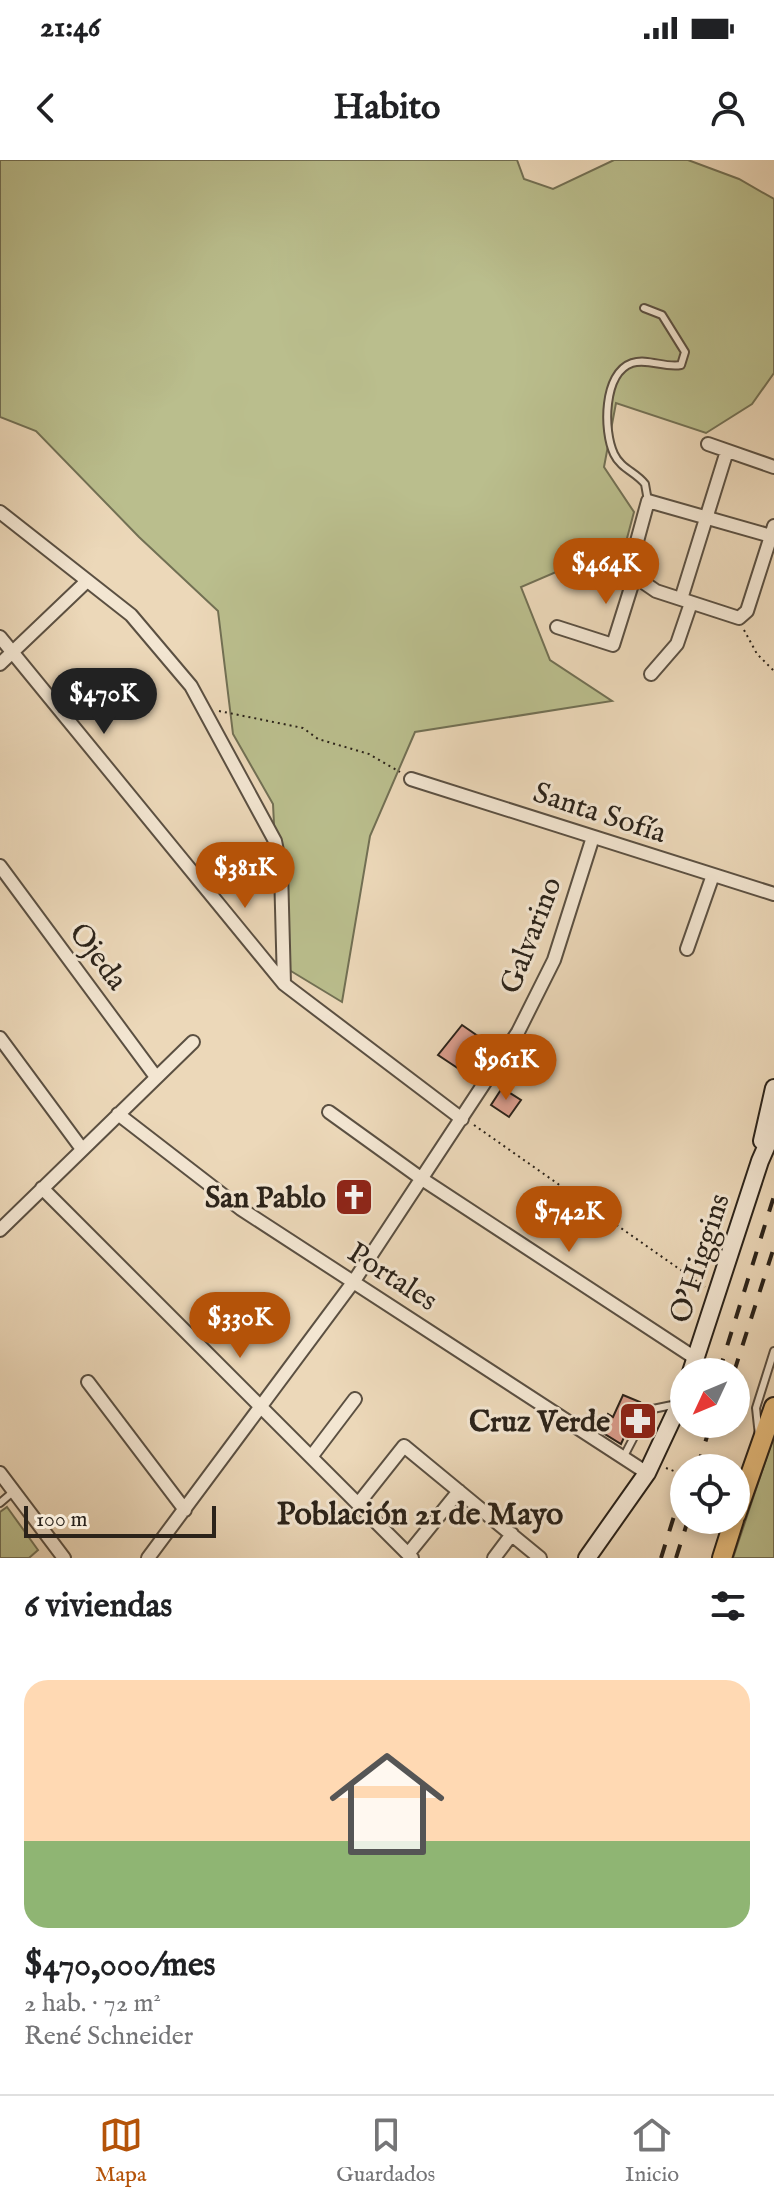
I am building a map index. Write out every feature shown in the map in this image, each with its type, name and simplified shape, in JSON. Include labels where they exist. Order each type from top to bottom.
[{"type":"main road","name":"O'Higgins","points":[[760,1161],[774,1088]]},
{"type":"main road","name":"O'Higgins","points":[[695,1358],[760,1161],[774,1129]]},
{"type":"main road","points":[[750,1475],[774,1407]]},
{"type":"main road","points":[[587,1558],[647,1473],[670,1424]]},
{"type":"main road","points":[[722,1558],[730,1534]]},
{"type":"street","points":[[708,444],[774,467]]},
{"type":"street","points":[[651,674],[677,644],[706,518],[727,451]]},
{"type":"street","points":[[557,627],[613,645],[633,556],[648,501],[706,518],[772,531],[743,617],[686,601],[629,574]]},
{"type":"street","points":[[0,512],[146,630],[183,673],[203,706],[275,841],[281,870],[284,984]]},
{"type":"street","points":[[0,664],[87,581]]},
{"type":"street","points":[[0,637],[284,984],[462,1119]]},
{"type":"street","name":"Santa Sofía","points":[[411,779],[774,894]]},
{"type":"street","name":"Galvarino","points":[[148,1558],[354,1281],[522,1025],[545,982],[593,837]]},
{"type":"street","name":"Ojeda","points":[[0,866],[156,1077]]},
{"type":"street","points":[[687,949],[713,875]]},
{"type":"street","points":[[0,1038],[82,1149]]},
{"type":"street","points":[[0,1230],[193,1042]]},
{"type":"street","points":[[329,1112],[683,1358]]},
{"type":"street","name":"Portales","points":[[118,1114],[241,1209],[647,1473]]},
{"type":"street","points":[[42,1188],[410,1556],[459,1491]]},
{"type":"street","points":[[88,1382],[185,1510]]},
{"type":"street","points":[[311,1457],[355,1399]]},
{"type":"street","points":[[358,1504],[404,1446],[540,1558]]},
{"type":"street","points":[[0,1473],[64,1558]]},
{"type":"street","points":[[494,1558],[512,1534]]},
{"type":"lane","points":[[644,308],[662,315],[685,352],[681,365],[641,361],[625,366],[616,375],[611,392],[607,423],[615,456],[626,471],[645,484],[648,501]]},
{"type":"lane","points":[[761,1444],[755,1415],[774,1351]]},
{"type":"lane","points":[[623,1458],[648,1410],[670,1402]]},
{"type":"lane","points":[[0,1503],[14,1491]]},
{"type":"path","points":[[743,617],[745,637],[774,671]]},
{"type":"path","points":[[203,706],[303,728],[318,739],[369,754],[411,779]]},
{"type":"path","points":[[462,1119],[716,1294]]},
{"type":"path","points":[[664,1468],[670,1470]]},
{"type":"green space","points":[[0,160],[517,160],[524,179],[553,189],[614,160],[688,160],[739,179],[774,199],[774,373],[752,404],[706,433],[616,403],[604,467],[634,512],[626,542],[521,587],[550,660],[612,701],[415,732],[370,836],[342,1002],[281,965],[273,804],[233,734],[218,611],[139,537],[36,431],[0,417]]},
{"type":"green space","points":[[774,1435],[774,1558],[733,1558],[741,1534],[750,1534],[750,1507]]},
{"type":"green space","points":[[7,1507],[38,1550],[29,1558],[0,1558],[0,1512]]},
{"type":"building","points":[[462,1025],[485,1041],[462,1071],[438,1055]]},
{"type":"building","points":[[502,1088],[521,1100],[509,1117],[491,1105]]},
{"type":"building","points":[[623,1395],[640,1402],[621,1444],[600,1431],[608,1414],[613,1417]]},
{"type":"railway","points":[[723,1358],[774,1196]]},
{"type":"railway","points":[[738,1358],[774,1247]]},
{"type":"railway","points":[[701,1454],[707,1438]]},
{"type":"railway","points":[[661,1558],[670,1529]]},
{"type":"railway","points":[[676,1558],[684,1534]]},
{"type":"place","name":"San Pablo","points":[[354,1197]]},
{"type":"place","name":"Cruz Verde","points":[[638,1421]]},
{"type":"district","name":"Población 21 de Mayo","points":[[420,1513]]}]
